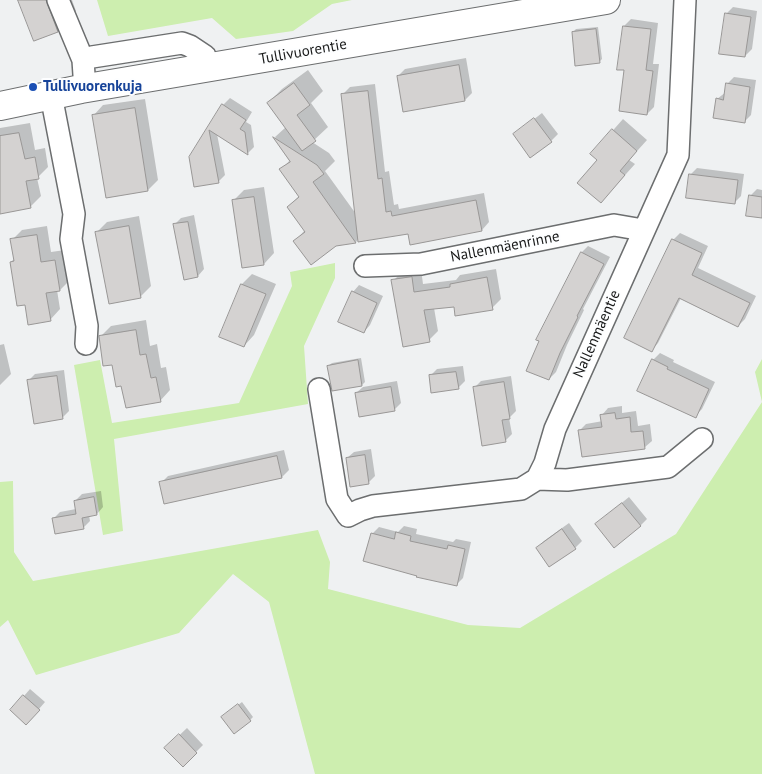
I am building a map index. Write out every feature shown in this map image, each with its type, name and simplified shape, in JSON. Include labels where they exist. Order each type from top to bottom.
[{"type":"main road","name":"Tullivuorentie","points":[[0,106],[51,95],[606,0]]},
{"type":"street","points":[[58,0],[83,60],[84,78],[81,90]]},
{"type":"street","name":"Nallenmäentie","points":[[537,479],[545,463],[555,428],[678,155],[684,0]]},
{"type":"street","points":[[83,60],[182,43],[205,56],[208,68]]},
{"type":"street","points":[[51,95],[74,214],[71,239],[87,326],[86,344]]},
{"type":"street","name":"Nallenmäenrinne","points":[[365,266],[421,264],[614,225],[643,230]]},
{"type":"street","points":[[319,388],[337,499],[348,516],[373,506],[521,489],[537,479],[567,480],[668,467],[702,439]]},
{"type":"green space","points":[[97,0],[352,0],[332,4],[293,31],[236,39],[212,18],[108,36]]},
{"type":"green space","points":[[335,263],[335,278],[304,346],[308,404],[114,439],[123,531],[103,535],[74,365],[100,360],[112,423],[239,403],[292,286],[290,272]]},
{"type":"green space","points":[[762,359],[762,402],[755,372]]},
{"type":"green space","points":[[762,402],[762,774],[315,774],[269,602],[233,574],[179,633],[36,675],[8,620],[0,627],[0,482],[13,481],[14,552],[33,581],[318,530],[330,562],[328,589],[468,625],[520,628],[676,534]]},
{"type":"building","points":[[18,0],[46,0],[58,32],[34,41]]},
{"type":"building","points":[[725,13],[751,17],[745,57],[719,54]]},
{"type":"building","points":[[623,26],[651,29],[646,70],[653,71],[647,115],[619,111],[624,70],[617,70]]},
{"type":"building","points":[[596,29],[600,63],[575,66],[572,32]]},
{"type":"building","points":[[459,65],[465,101],[403,112],[397,76]]},
{"type":"building","points":[[294,83],[310,105],[297,115],[316,141],[302,151],[267,103]]},
{"type":"building","points":[[726,83],[750,87],[745,123],[713,118],[716,98],[723,100]]},
{"type":"building","points":[[368,91],[378,179],[382,178],[386,212],[391,211],[392,216],[476,200],[482,231],[410,245],[408,234],[358,242],[341,94]]},
{"type":"building","points":[[222,104],[246,120],[240,129],[245,132],[248,155],[209,130],[219,183],[194,187],[189,157]]},
{"type":"building","points":[[135,108],[148,191],[106,198],[92,115]]},
{"type":"building","points":[[534,118],[552,142],[530,158],[513,134]]},
{"type":"building","points":[[612,129],[637,151],[620,171],[625,175],[601,203],[577,183],[597,160],[590,154]]},
{"type":"building","points":[[19,133],[25,159],[35,157],[39,179],[26,181],[31,208],[0,214],[0,136]]},
{"type":"building","points":[[273,137],[317,165],[324,174],[313,182],[356,243],[336,246],[311,265],[293,241],[305,232],[287,207],[299,197],[279,169],[290,162]]},
{"type":"building","points":[[689,174],[738,180],[735,204],[686,198]]},
{"type":"building","points":[[749,195],[762,197],[762,218],[746,216]]},
{"type":"building","points":[[254,197],[264,265],[242,268],[232,200]]},
{"type":"building","points":[[188,222],[198,277],[184,280],[173,224]]},
{"type":"building","points":[[129,226],[141,298],[109,304],[95,232]]},
{"type":"building","points":[[37,235],[41,262],[55,260],[60,291],[46,293],[51,321],[28,325],[25,305],[17,306],[10,262],[14,261],[10,239]]},
{"type":"building","points":[[672,239],[702,253],[692,275],[750,303],[738,327],[679,298],[652,352],[624,338]]},
{"type":"building","points":[[581,252],[604,264],[577,316],[549,380],[526,371],[539,341],[536,340]]},
{"type":"building","points":[[412,277],[414,292],[450,287],[450,284],[487,277],[493,310],[455,316],[454,307],[424,310],[430,342],[403,347],[391,280]]},
{"type":"building","points":[[241,284],[266,294],[244,347],[219,337]]},
{"type":"building","points":[[352,291],[377,303],[364,333],[338,322]]},
{"type":"building","points":[[136,330],[140,355],[146,354],[151,378],[156,377],[161,402],[126,408],[121,386],[116,387],[112,365],[103,366],[99,336]]},
{"type":"building","points":[[652,359],[668,367],[667,369],[709,389],[696,418],[637,391]]},
{"type":"building","points":[[358,360],[362,386],[332,391],[327,366]]},
{"type":"building","points":[[456,372],[459,389],[431,393],[429,375]]},
{"type":"building","points":[[57,376],[63,419],[34,424],[27,380]]},
{"type":"building","points":[[504,382],[510,419],[502,420],[506,442],[482,446],[473,387]]},
{"type":"building","points":[[391,387],[395,411],[359,417],[355,393]]},
{"type":"building","points":[[615,413],[616,419],[630,417],[631,432],[643,431],[645,449],[582,457],[578,430],[602,427],[600,415]]},
{"type":"building","points":[[365,455],[369,484],[350,487],[346,458]]},
{"type":"building","points":[[277,456],[282,478],[164,504],[159,482]]},
{"type":"building","points":[[94,497],[97,515],[82,518],[84,529],[55,534],[52,518],[76,514],[74,501]]},
{"type":"building","points":[[622,503],[641,526],[614,548],[595,524]]},
{"type":"building","points":[[562,529],[576,549],[549,567],[536,548]]},
{"type":"building","points":[[396,532],[411,536],[410,541],[447,549],[448,545],[465,549],[457,586],[416,577],[363,561],[371,533],[394,539]]},
{"type":"building","points":[[23,695],[40,710],[26,725],[10,710]]},
{"type":"building","points":[[238,704],[251,721],[234,734],[221,717]]},
{"type":"building","points":[[179,734],[197,753],[183,767],[164,748]]},
{"type":"place","name":"Tullivuorenkuja","points":[[33,87]]}]
